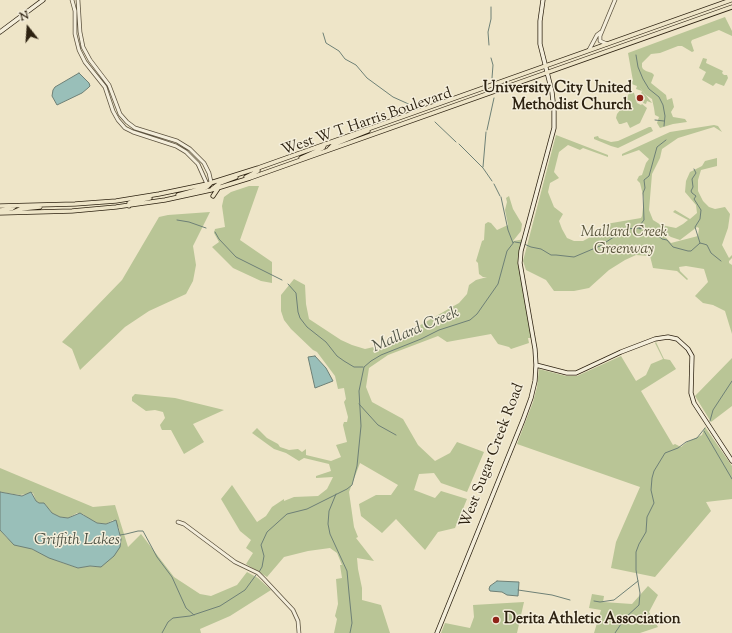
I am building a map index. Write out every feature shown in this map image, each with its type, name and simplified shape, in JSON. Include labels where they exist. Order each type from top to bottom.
[{"type":"main road","points":[[0,32],[43,0]]},
{"type":"main road","name":"West Sugar Creek Road","points":[[437,633],[529,403],[534,381],[536,365],[534,342],[520,272],[520,263],[524,239],[554,128],[554,104],[540,39],[540,21],[543,0]]},
{"type":"main road","name":"West W T Harris Boulevard","points":[[0,206],[116,201],[185,189],[209,183],[258,168],[731,0]]},
{"type":"main road","name":"West W T Harris Boulevard","points":[[0,212],[12,213],[90,210],[129,206],[151,203],[211,190],[327,151],[732,7]]},
{"type":"main road","points":[[327,151],[333,145],[385,123]]},
{"type":"main road","points":[[295,162],[310,153],[323,148],[325,144]]},
{"type":"main road","points":[[231,184],[255,173],[258,171],[258,168]]},
{"type":"main road","points":[[211,190],[215,185],[240,176],[242,173]]},
{"type":"main road","points":[[151,203],[155,200],[207,187],[209,183]]},
{"type":"main road","points":[[213,196],[219,187]]},
{"type":"main road","points":[[129,206],[132,202],[180,192],[185,189]]},
{"type":"main road","points":[[12,213],[20,209],[59,204]]},
{"type":"main road","points":[[0,212],[11,209],[14,206]]},
{"type":"main road","points":[[536,365],[567,373],[576,373],[621,352],[655,339],[668,337],[677,339],[688,349],[692,356],[691,393],[694,403],[732,461]]},
{"type":"street","points":[[72,0],[75,34],[79,50],[85,62],[105,87],[113,111],[118,120],[125,128],[133,132],[176,146],[186,152],[198,164],[209,183]]},
{"type":"street","points":[[78,0],[80,32],[83,47],[90,60],[109,85],[118,111],[122,117],[135,128],[177,141],[190,149],[204,163],[209,173],[209,183]]},
{"type":"street","points":[[607,44],[602,43],[600,40],[601,32],[615,0]]},
{"type":"street","points":[[589,50],[597,35],[601,32]]},
{"type":"street","points":[[178,522],[235,562],[258,573],[293,610],[298,621],[299,633]]},
{"type":"green space","points":[[725,17],[732,31],[732,36],[719,30],[692,40],[691,42],[694,51],[692,52],[682,46],[678,46],[660,53],[651,54],[642,63],[643,69],[654,75],[651,83],[666,95],[667,100],[672,98],[674,107],[671,112],[673,117],[685,119],[687,122],[660,128],[657,123],[659,117],[655,115],[652,99],[646,95],[637,84],[652,103],[647,101],[646,104],[643,103],[645,98],[640,96],[642,91],[636,89],[637,86],[629,83],[630,81],[633,81],[628,53]]},
{"type":"green space","points":[[703,58],[707,59],[706,63],[723,71],[722,73],[724,75],[727,75],[728,78],[724,86],[716,83],[713,86],[702,80],[706,72],[699,68]]},
{"type":"green space","points":[[630,91],[634,93],[637,103],[642,104],[647,108],[640,123],[630,128],[627,122],[619,124],[616,118],[621,109],[623,99],[626,100]]},
{"type":"green space","name":"Mallard Creek Greenway","points":[[714,125],[718,126],[722,132],[714,127],[678,138],[662,149],[660,158],[652,174],[649,210],[653,220],[661,225],[676,228],[688,220],[673,212],[675,210],[690,219],[697,213],[696,205],[685,192],[686,181],[690,172],[702,166],[705,161],[717,158],[717,166],[701,170],[698,180],[698,191],[703,201],[709,207],[715,209],[725,207],[730,214],[728,228],[722,245],[729,258],[732,255],[729,263],[732,265],[732,334],[725,311],[713,305],[703,303],[695,296],[708,282],[704,269],[686,266],[679,267],[680,271],[688,279],[687,280],[677,271],[653,268],[650,256],[636,255],[609,270],[589,288],[574,291],[554,291],[546,280],[526,270],[523,261],[556,135],[608,155],[608,157],[583,148],[580,150],[568,145],[559,152],[554,172],[559,178],[550,183],[548,192],[554,207],[563,214],[559,221],[567,238],[574,241],[583,241],[596,234],[606,224],[641,218],[644,199],[640,183],[637,180],[639,176],[642,175],[649,159],[639,150],[622,156],[622,154],[670,132]],"holes":[[[697,227],[699,228],[698,236],[671,243],[657,228],[671,237],[680,240]]]},
{"type":"green space","points":[[651,127],[653,131],[618,148],[594,139],[594,137],[598,136],[599,138],[611,142],[618,141]]},
{"type":"green space","points":[[249,186],[259,186],[240,240],[272,262],[272,283],[261,281],[233,268],[212,247],[219,242],[214,233],[215,229],[225,227],[222,206],[224,197],[231,192]]},
{"type":"green space","points":[[509,196],[513,209],[522,224],[521,231],[513,241],[525,239],[520,263],[534,338],[528,338],[529,343],[511,349],[498,344],[491,334],[447,342],[438,336],[388,355],[369,368],[366,387],[372,402],[403,419],[418,445],[435,461],[450,453],[457,442],[484,452],[467,492],[441,483],[434,473],[419,474],[414,490],[435,498],[441,491],[467,499],[455,528],[438,532],[425,550],[396,519],[382,533],[361,516],[359,504],[376,495],[391,495],[398,485],[360,463],[349,492],[354,527],[358,537],[356,538],[374,561],[357,558],[362,588],[362,600],[381,605],[390,633],[334,633],[337,619],[335,616],[338,604],[336,579],[342,578],[340,565],[342,565],[337,553],[330,548],[308,551],[284,557],[267,577],[246,564],[253,553],[246,548],[251,540],[240,531],[221,499],[232,485],[257,522],[266,516],[272,507],[284,499],[284,501],[294,497],[318,496],[327,489],[333,477],[316,478],[316,476],[331,471],[329,464],[304,458],[299,461],[286,453],[274,449],[252,433],[257,428],[267,438],[278,444],[280,447],[289,450],[298,449],[302,452],[306,449],[306,455],[331,461],[341,457],[336,445],[347,442],[343,425],[344,422],[347,422],[348,417],[344,402],[346,399],[344,388],[338,389],[335,376],[317,352],[291,329],[284,320],[281,311],[281,295],[294,279],[305,285],[306,304],[309,319],[341,340],[352,345],[365,349],[387,344],[459,303],[467,294],[469,285],[476,280],[487,277],[483,277],[479,274],[478,263],[476,261],[482,241],[484,240],[485,224],[488,222],[491,223],[497,230],[508,225],[505,210],[507,202],[506,198]]},
{"type":"green space","points":[[210,212],[193,246],[196,265],[193,281],[186,294],[149,311],[125,327],[80,370],[72,349],[62,342],[122,280],[159,217]]},
{"type":"green space","points":[[656,342],[664,359],[670,360],[676,369],[641,391],[673,445],[675,444],[681,447],[687,442],[702,435],[705,427],[732,466],[732,499],[706,502],[711,511],[655,577],[611,568],[616,542],[640,487],[517,444],[533,402],[537,387],[539,369],[566,376],[577,376],[621,356],[636,381],[646,375],[651,364],[663,359],[655,343]]},
{"type":"green space","points":[[732,358],[732,406],[711,422],[695,396]]},
{"type":"green space","points":[[135,394],[175,398],[224,410],[193,424],[204,442],[184,454],[171,430],[162,430],[161,428],[160,425],[165,418],[163,412],[155,410],[146,411],[132,401],[132,397]]},
{"type":"green space","points":[[0,468],[93,507],[115,505],[128,547],[141,534],[174,577],[200,594],[211,596],[237,585],[247,572],[258,578],[271,590],[230,616],[200,629],[201,633],[0,633],[0,530],[7,538],[60,562],[78,568],[90,566],[97,567],[121,539],[119,528],[113,520],[106,524],[97,523],[83,514],[77,513],[68,518],[60,517],[52,513],[44,503],[39,503],[36,501],[33,493],[20,495],[0,492]]},
{"type":"green space","points":[[648,586],[658,595],[649,612],[658,627],[640,633],[594,633],[601,610],[589,608],[592,594],[604,596],[603,602],[632,604]]},
{"type":"green space","name":"Derita Athletic Association","points":[[524,602],[517,633],[441,633],[445,623],[470,628],[474,617],[473,605]]},
{"type":"water","points":[[79,73],[90,86],[82,93],[57,105],[52,96],[55,87]]},
{"type":"water","points":[[315,356],[326,368],[333,381],[315,388],[308,357]]},
{"type":"water","name":"Griffith Lakes","points":[[0,492],[22,496],[31,492],[36,501],[39,503],[44,503],[52,513],[60,517],[68,518],[80,513],[97,523],[106,524],[116,520],[121,539],[120,547],[114,556],[101,567],[90,566],[78,568],[49,558],[32,549],[14,545],[0,530]]},
{"type":"water","points":[[497,581],[519,582],[518,596],[490,591],[490,586]]},
{"type":"waterway","points":[[489,45],[488,32],[491,19],[491,7]]},
{"type":"waterway","points":[[323,33],[326,43],[339,51],[345,59],[356,65],[367,78],[393,97],[413,106]]},
{"type":"waterway","points":[[636,55],[638,67],[643,79],[649,89],[659,97],[663,105],[665,116],[664,126]]},
{"type":"waterway","points":[[491,58],[493,65],[492,78]]},
{"type":"waterway","points":[[487,130],[494,98]]},
{"type":"waterway","points":[[655,120],[664,121]]},
{"type":"waterway","points":[[435,122],[456,142]]},
{"type":"waterway","points":[[483,167],[486,132]]},
{"type":"waterway","points":[[640,229],[640,225],[644,220],[644,180],[649,176],[657,147],[666,140]]},
{"type":"waterway","points":[[459,144],[483,168],[492,181]]},
{"type":"waterway","points":[[694,169],[696,173],[692,179],[693,187],[691,191],[696,196],[694,199],[701,210],[700,219],[695,227],[700,243]]},
{"type":"waterway","points":[[494,184],[500,196]]},
{"type":"waterway","points":[[501,197],[508,230],[513,243],[514,242]]},
{"type":"waterway","points":[[177,220],[189,222],[206,228]]},
{"type":"waterway","name":"Mallard Creek","points":[[524,244],[541,249],[551,255],[574,257],[600,246],[626,229],[638,228],[652,230],[662,239],[667,240],[673,247],[688,251],[691,251],[700,243],[707,245],[711,253],[721,261]]},
{"type":"waterway","points":[[215,232],[219,239],[236,257],[282,280]]},
{"type":"waterway","name":"Mallard Creek","points":[[259,572],[262,567],[264,556],[261,545],[267,532],[287,514],[307,509],[352,485],[357,466],[361,426],[359,391],[364,367],[381,355],[439,330],[470,320],[477,314],[498,284],[507,251],[514,242]]},
{"type":"waterway","name":"Mallard Creek","points":[[515,242],[521,243]]},
{"type":"waterway","points":[[288,284],[296,293],[298,312],[300,318],[307,327],[326,342],[337,356],[354,367],[363,367]]},
{"type":"waterway","points":[[710,421],[713,410],[732,381]]},
{"type":"waterway","points":[[359,404],[378,425],[396,435]]},
{"type":"waterway","points":[[615,633],[625,618],[639,605],[640,593],[636,570],[636,552],[646,532],[647,517],[654,503],[651,490],[654,471],[665,453],[697,438],[705,428]]},
{"type":"waterway","points":[[704,431],[732,479]]},
{"type":"waterway","points":[[336,494],[329,511],[328,524],[330,534],[347,571],[352,623],[350,633]]},
{"type":"waterway","points":[[120,535],[143,531],[157,557],[172,577],[186,608],[194,615]]},
{"type":"waterway","name":"Mallard Creek","points":[[162,633],[168,622],[173,618],[190,616],[220,606],[245,590],[256,575]]},
{"type":"waterway","points":[[594,601],[600,602],[614,600],[638,581]]},
{"type":"waterway","points":[[518,590],[552,595],[570,600]]},
{"type":"place","name":"University City United Methodist Church","points":[[640,98]]},
{"type":"place","name":"Derita Athletic Association","points":[[496,620]]}]
